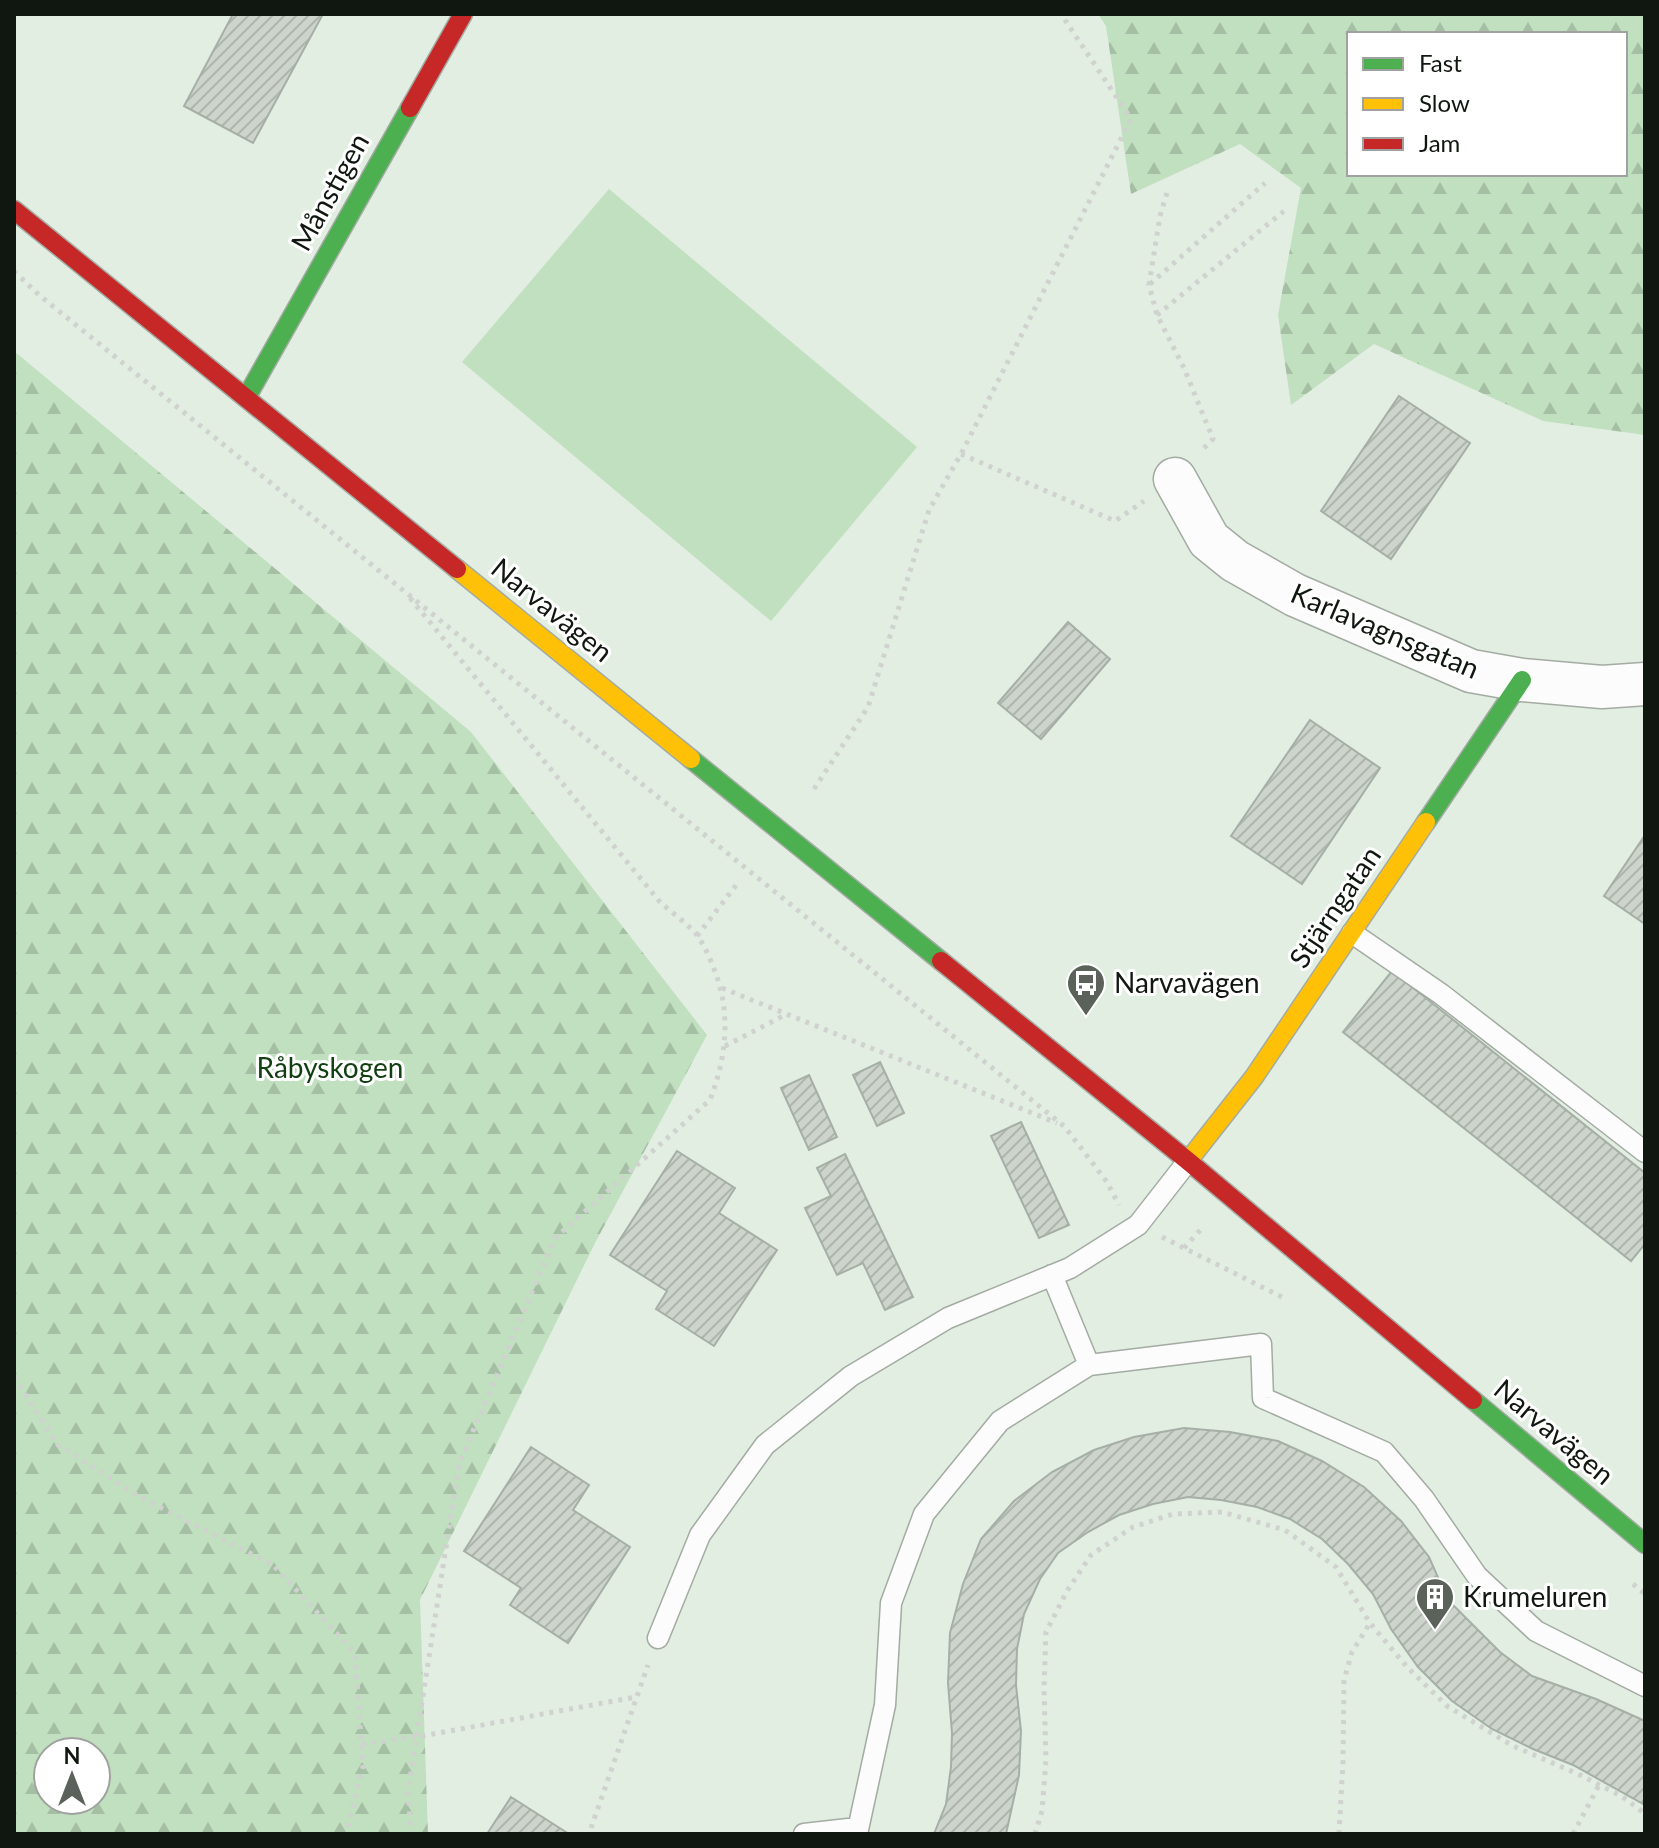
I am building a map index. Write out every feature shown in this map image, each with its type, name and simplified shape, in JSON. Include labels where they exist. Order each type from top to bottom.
[{"type":"main road","name":"Månstigen","points":[[246,398],[463,14]]},
{"type":"main road","name":"Narvavägen","points":[[14,210],[1188,1161],[1645,1544]]},
{"type":"main road","name":"Stjärngatan","points":[[1188,1161],[1254,1077],[1522,680]]},
{"type":"street","name":"Karlavagnsgatan","points":[[1175,479],[1209,540],[1235,561],[1295,595],[1471,671],[1522,680],[1602,687],[1645,684]]},
{"type":"lane","points":[[1352,933],[1441,994],[1645,1152]]},
{"type":"lane","points":[[658,1638],[700,1535],[765,1445],[851,1376],[948,1318],[1070,1268],[1138,1225],[1188,1161]]},
{"type":"lane","points":[[1052,1275],[1089,1365]]},
{"type":"lane","points":[[804,1834],[857,1831],[885,1705],[891,1603],[924,1514],[1000,1421],[1089,1365],[1261,1344],[1263,1398],[1384,1452],[1424,1499],[1477,1576],[1536,1631],[1645,1686]]},
{"type":"path","points":[[814,789],[868,707],[929,510],[961,454],[1131,119],[1061,14]]},
{"type":"path","points":[[1149,285],[1265,183]]},
{"type":"path","points":[[961,454],[1115,521],[1175,479],[1213,439],[1184,368],[1157,315],[1149,285],[1160,216],[1167,193]]},
{"type":"path","points":[[1157,315],[1284,211]]},
{"type":"path","points":[[14,271],[39,295],[1065,1127],[1107,1182],[1119,1206],[1138,1225],[1288,1300]]},
{"type":"path","points":[[401,588],[660,902],[697,936],[721,988],[726,1017],[720,1074],[710,1100],[555,1238],[459,1464],[408,1792],[411,1834]]},
{"type":"path","points":[[697,936],[737,884]]},
{"type":"path","points":[[721,988],[1065,1127]]},
{"type":"path","points":[[725,1046],[786,1014]]},
{"type":"path","points":[[14,1377],[58,1445],[140,1497],[273,1565],[355,1653],[363,1766],[346,1834]]},
{"type":"path","points":[[1035,1834],[1042,1811],[1046,1760],[1046,1632],[1067,1591],[1091,1555],[1133,1527],[1173,1514],[1222,1512],[1285,1530],[1336,1567],[1370,1623],[1407,1667],[1447,1706],[1513,1746],[1623,1797],[1645,1814]]},
{"type":"path","points":[[1631,1582],[1645,1594]]},
{"type":"path","points":[[1339,1834],[1344,1680],[1352,1652],[1370,1623]]},
{"type":"path","points":[[591,1828],[658,1638]]},
{"type":"path","points":[[362,1744],[636,1697]]},
{"type":"path","points":[[1573,1834],[1599,1785]]},
{"type":"green space","points":[[1098,14],[1645,14],[1645,435],[1543,421],[1374,344],[1291,405],[1278,315],[1301,188],[1240,144],[1131,194],[1106,26]]},
{"type":"green space","points":[[609,189],[917,447],[771,621],[462,362]]},
{"type":"green space","name":"Råbyskogen","points":[[14,351],[471,732],[707,1035],[595,1243],[420,1600],[428,1834],[14,1834]]},
{"type":"building","points":[[233,14],[323,14],[253,143],[184,106]]},
{"type":"building","points":[[1399,396],[1470,443],[1391,559],[1321,511]]},
{"type":"building","points":[[1068,622],[1110,659],[1041,739],[998,703]]},
{"type":"building","points":[[1310,720],[1380,768],[1302,884],[1231,836]]},
{"type":"building","points":[[1645,835],[1645,924],[1604,896]]},
{"type":"building","points":[[1392,971],[1645,1173],[1645,1244],[1631,1261],[1343,1032]]},
{"type":"building","points":[[880,1062],[904,1113],[877,1126],[853,1075]]},
{"type":"building","points":[[809,1075],[837,1137],[809,1150],[781,1088]]},
{"type":"building","points":[[1021,1122],[1069,1225],[1039,1238],[991,1136]]},
{"type":"building","points":[[677,1151],[735,1188],[719,1213],[777,1250],[714,1346],[656,1309],[667,1291],[610,1255]]},
{"type":"building","points":[[845,1154],[913,1297],[885,1310],[863,1263],[837,1275],[805,1208],[831,1196],[817,1168]]},
{"type":"building","name":"Krumeluren","points":[[1184,1428],[1278,1441],[1322,1461],[1364,1487],[1401,1521],[1429,1557],[1448,1600],[1500,1652],[1532,1676],[1645,1721],[1645,1805],[1573,1765],[1492,1729],[1452,1701],[1418,1667],[1391,1629],[1373,1594],[1322,1539],[1290,1519],[1257,1507],[1188,1497],[1119,1515],[1058,1553],[1040,1579],[1024,1614],[1017,1649],[1016,1685],[1021,1731],[1019,1775],[1006,1834],[934,1834],[946,1804],[951,1767],[950,1633],[963,1584],[981,1539],[1014,1501],[1052,1472],[1094,1450],[1134,1437]]},
{"type":"building","points":[[531,1447],[589,1485],[573,1510],[630,1547],[568,1643],[510,1605],[521,1588],[464,1551]]},
{"type":"building","points":[[511,1797],[569,1834],[487,1834]]},
{"type":"traffic: fast","points":[[246,398],[410,108]]},
{"type":"traffic: fast","points":[[1426,822],[1522,680]]},
{"type":"traffic: fast","points":[[691,759],[941,961]]},
{"type":"traffic: fast","points":[[1473,1400],[1645,1544]]},
{"type":"traffic: slow","points":[[457,569],[691,759]]},
{"type":"traffic: slow","points":[[1188,1161],[1254,1077],[1426,822]]},
{"type":"traffic: jam","points":[[410,108],[463,14]]},
{"type":"traffic: jam","points":[[14,210],[457,569]]},
{"type":"traffic: jam","points":[[941,961],[1188,1161],[1473,1400]]},
{"type":"place","name":"Narvavägen","points":[[1086,1017]]},
{"type":"place","name":"Krumeluren","points":[[1435,1631]]}]
